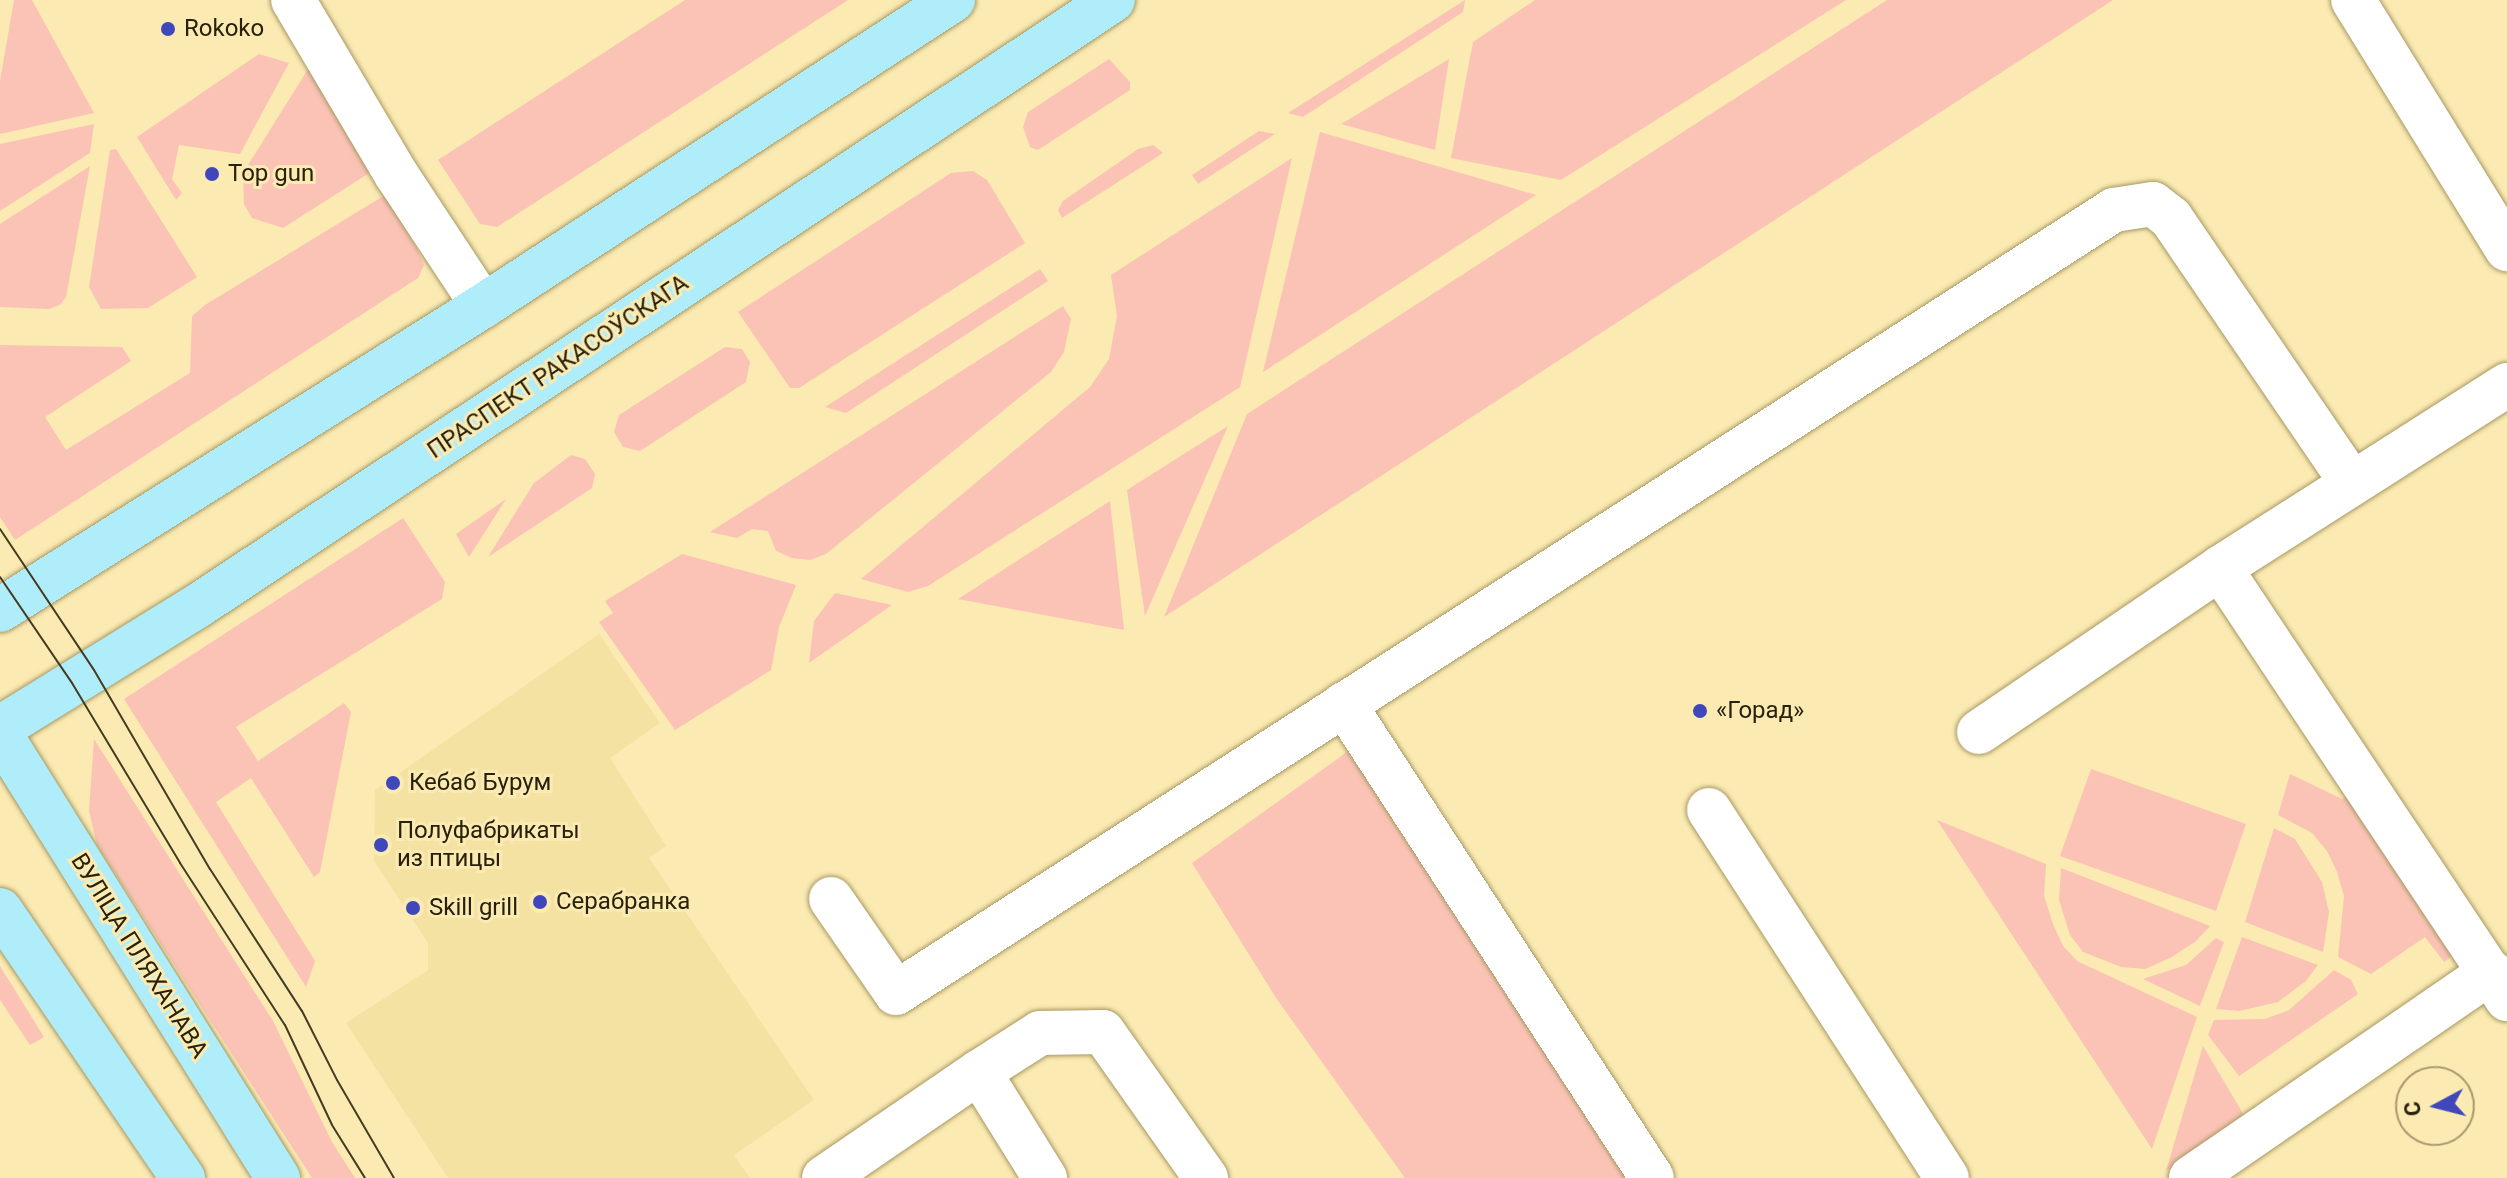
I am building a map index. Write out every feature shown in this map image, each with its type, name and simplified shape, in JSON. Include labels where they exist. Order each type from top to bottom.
[{"type":"main road","points":[[0,610],[483,306],[953,0]]},
{"type":"main road","name":"ПРАСПЕКТ РАКАСОЎСКАГА","points":[[0,728],[212,597],[1113,0]]},
{"type":"main road","name":"ВУЛІЦА ПЛЯХАНАВА","points":[[0,734],[278,1178]]},
{"type":"main road","points":[[0,910],[183,1178]]},
{"type":"lane","points":[[293,0],[396,174],[483,306]]},
{"type":"lane","points":[[2353,0],[2507,249]]},
{"type":"lane","points":[[831,899],[896,993],[2114,210],[2153,204],[2171,218],[2352,483]]},
{"type":"lane","points":[[1979,732],[2220,568],[2507,385]]},
{"type":"lane","points":[[2191,1178],[2499,986],[2220,568]]},
{"type":"lane","points":[[1344,704],[1652,1178]]},
{"type":"lane","points":[[1709,810],[1947,1178]]},
{"type":"lane","points":[[824,1178],[1040,1033],[1103,1032],[1206,1178]]},
{"type":"lane","points":[[979,1072],[1045,1178]]},
{"type":"shaded area","points":[[14,0],[32,0],[94,113],[0,134],[0,81]]},
{"type":"shaded area","points":[[685,0],[848,0],[497,227],[480,224],[438,160]]},
{"type":"shaded area","points":[[1465,0],[1463,12],[1303,117],[1288,113]]},
{"type":"shaded area","points":[[1535,0],[1846,0],[1561,180],[1451,158],[1473,42]]},
{"type":"shaded area","points":[[1887,0],[2113,0],[1164,617],[1247,414]]},
{"type":"shaded area","points":[[259,54],[289,63],[240,154],[179,145],[172,179],[182,193],[176,200],[137,137]]},
{"type":"shaded area","points":[[1109,59],[1130,82],[1130,90],[1038,150],[1030,147],[1023,127],[1028,112]]},
{"type":"shaded area","points":[[1449,59],[1435,150],[1341,124]]},
{"type":"shaded area","points":[[308,69],[374,170],[283,228],[252,218],[244,204],[243,173]]},
{"type":"shaded area","points":[[94,124],[90,153],[0,211],[0,144]]},
{"type":"shaded area","points":[[1259,131],[1275,134],[1198,184],[1192,175]]},
{"type":"shaded area","points":[[1320,132],[1536,195],[1263,372]]},
{"type":"shaded area","points":[[1153,145],[1163,153],[1062,218],[1058,210],[1063,201],[1138,149]]},
{"type":"shaded area","points":[[116,149],[197,277],[148,308],[101,309],[89,287],[110,150]]},
{"type":"shaded area","points":[[1292,158],[1240,387],[928,586],[908,592],[861,579],[1090,387],[1109,359],[1117,316],[1111,275]]},
{"type":"shaded area","points":[[90,166],[66,297],[60,305],[49,309],[0,307],[0,224]]},
{"type":"shaded area","points":[[973,171],[987,180],[1025,243],[799,388],[790,388],[738,312],[951,173]]},
{"type":"shaded area","points":[[385,195],[424,265],[418,278],[15,540],[0,517],[0,345],[122,347],[131,361],[45,417],[66,450],[190,373],[192,316],[205,305]]},
{"type":"shaded area","points":[[1040,269],[1048,281],[846,413],[825,407]]},
{"type":"shaded area","points":[[1063,306],[1071,319],[1064,352],[1051,372],[826,554],[810,560],[792,558],[776,551],[768,531],[752,529],[737,538],[710,532]]},
{"type":"shaded area","points":[[725,347],[742,349],[750,362],[746,382],[640,451],[623,447],[614,432],[619,415]]},
{"type":"shaded area","points":[[1228,426],[1145,616],[1127,490]]},
{"type":"shaded area","points":[[571,455],[585,459],[595,474],[592,488],[488,557],[534,483]]},
{"type":"shaded area","points":[[506,499],[469,557],[456,534]]},
{"type":"shaded area","points":[[1110,501],[1124,630],[958,599]]},
{"type":"shaded area","points":[[403,518],[445,582],[442,599],[236,727],[258,761],[344,703],[351,712],[320,872],[314,877],[251,778],[216,802],[315,961],[306,987],[124,699]]},
{"type":"shaded area","points":[[682,554],[796,585],[779,627],[771,670],[675,730],[599,622],[613,613],[605,601]]},
{"type":"shaded area","points":[[835,593],[892,605],[809,663],[814,621]]},
{"type":"shaded area","name":"Серабранка","points":[[599,634],[660,723],[610,758],[666,846],[649,858],[814,1100],[734,1155],[750,1178],[448,1178],[346,1023],[428,970],[428,943],[374,861],[375,790]]},
{"type":"shaded area","points":[[94,739],[273,1021],[332,1142],[355,1178],[312,1178],[97,845],[89,811]]},
{"type":"shaded area","points":[[1354,747],[1636,1178],[1405,1178],[1276,998],[1192,863]]},
{"type":"shaded area","points":[[2091,769],[2246,824],[2216,911],[2060,856]]},
{"type":"shaded area","points":[[2290,774],[2342,799],[2357,789],[2459,951],[2444,962],[2425,937],[2371,974],[2338,957],[2344,896],[2337,872],[2327,851],[2312,833],[2278,815]]},
{"type":"shaded area","points":[[1937,820],[2046,864],[2044,896],[2063,946],[2077,961],[2197,1017],[2152,1149]]},
{"type":"shaded area","points":[[2274,828],[2295,839],[2322,882],[2329,912],[2323,952],[2245,922]]},
{"type":"shaded area","points":[[2061,868],[2210,926],[2195,942],[2170,958],[2145,969],[2121,967],[2083,952],[2070,935],[2059,900]]},
{"type":"shaded area","points":[[2242,937],[2318,965],[2306,981],[2278,1002],[2239,1011],[2216,1009]]},
{"type":"shaded area","points":[[2216,938],[2224,942],[2200,1006],[2143,979],[2186,965]]},
{"type":"shaded area","points":[[0,966],[44,1037],[30,1045],[0,1000]]},
{"type":"shaded area","points":[[2334,970],[2351,980],[2358,994],[2239,1076],[2208,1035],[2214,1020],[2265,1019],[2289,1010]]},
{"type":"shaded area","points":[[2203,1046],[2245,1117],[2166,1171]]},
{"type":"tram line","points":[[0,529],[94,670],[210,869],[302,1011],[337,1080],[394,1178]]},
{"type":"tram line","points":[[0,577],[72,683],[180,863],[285,1025],[332,1125],[365,1178]]},
{"type":"place","name":"Rokoko","points":[[168,29]]},
{"type":"place","name":"Top gun","points":[[212,174]]},
{"type":"place","name":"«Горад»","points":[[1700,711]]},
{"type":"place","name":"Кебаб Бурум","points":[[393,783]]},
{"type":"place","name":"Полуфабрикаты из птицы","points":[[381,845]]},
{"type":"place","name":"Серабранка","points":[[540,902]]},
{"type":"place","name":"Skill grill","points":[[413,908]]}]
